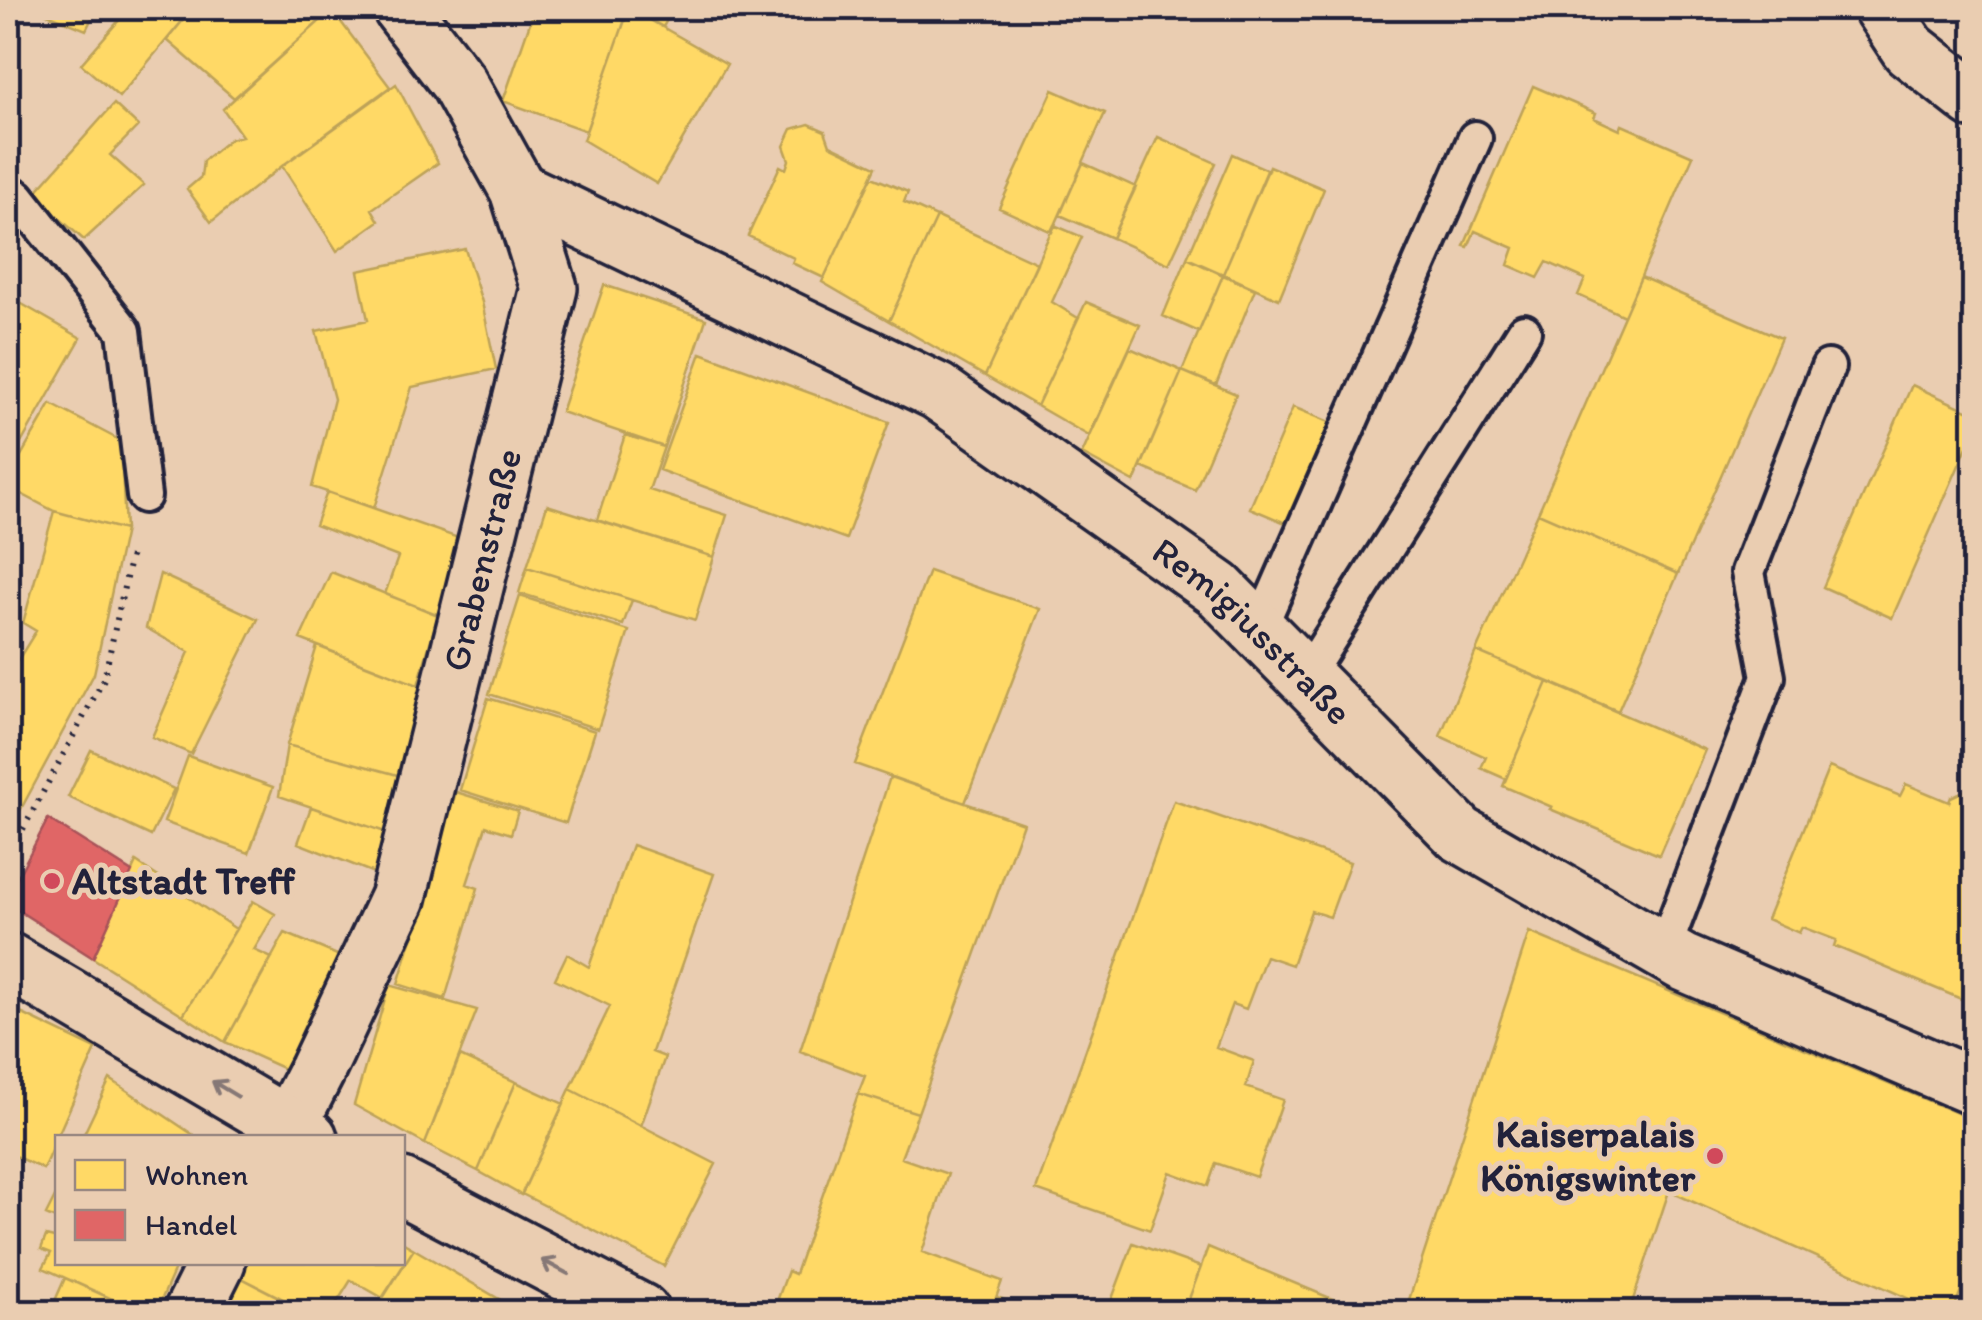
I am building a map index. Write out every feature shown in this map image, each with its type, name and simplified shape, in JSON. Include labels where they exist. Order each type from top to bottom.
[{"type":"street","name":"Grabenstraße","points":[[293,1134],[317,1070],[398,898],[549,288],[518,190],[458,82],[401,8]]},
{"type":"street","points":[[1882,8],[1909,49],[1974,100]]},
{"type":"street","name":"Remigiusstraße","points":[[518,190],[937,391],[1218,589],[1460,834],[1663,952],[1974,1087]]},
{"type":"street","points":[[8,960],[293,1134]]},
{"type":"street","points":[[405,1189],[641,1312]]},
{"type":"street","points":[[192,1312],[215,1265]]},
{"type":"lane","points":[[1259,630],[1475,138]]},
{"type":"lane","points":[[8,191],[18,198],[124,331],[144,496]]},
{"type":"lane","points":[[1305,678],[1524,331]]},
{"type":"lane","points":[[1663,952],[1768,677],[1748,572],[1828,367]]},
{"type":"path","points":[[8,857],[104,678],[144,496]]},
{"type":"building: Wohnen","points":[[33,8],[97,8],[86,30]]},
{"type":"building: Wohnen","points":[[124,8],[193,8],[119,97],[81,64],[128,10]]},
{"type":"building: Wohnen","points":[[193,8],[332,10],[234,98],[167,40]]},
{"type":"building: Wohnen","points":[[535,8],[590,8],[625,20],[586,131],[503,101]]},
{"type":"building: Wohnen","points":[[597,8],[629,8],[625,20]]},
{"type":"building: Wohnen","points":[[629,8],[727,64],[657,184],[583,140]]},
{"type":"building: Wohnen","points":[[630,8],[679,8],[673,9],[663,27]]},
{"type":"building: Wohnen","points":[[332,10],[390,87],[211,222],[187,189],[201,177],[203,161],[230,139],[242,136],[223,109]]},
{"type":"building: Wohnen","points":[[396,84],[438,163],[372,209],[379,221],[337,251],[282,166]]},
{"type":"building: Wohnen","points":[[1533,86],[1596,113],[1594,118],[1620,130],[1622,125],[1693,156],[1624,316],[1578,295],[1585,279],[1547,262],[1538,278],[1508,265],[1514,248],[1475,231],[1468,247],[1464,246]]},
{"type":"building: Wohnen","points":[[1053,90],[1105,113],[1052,232],[999,208]]},
{"type":"building: Wohnen","points":[[114,104],[138,126],[110,155],[144,185],[84,240],[33,195]]},
{"type":"building: Wohnen","points":[[809,124],[825,131],[830,145],[876,167],[824,278],[748,236],[780,166],[786,169],[789,160],[784,146],[792,129]]},
{"type":"building: Wohnen","points":[[1158,137],[1216,163],[1169,264],[1112,238]]},
{"type":"building: Wohnen","points":[[1232,154],[1268,170],[1223,274],[1187,258]]},
{"type":"building: Wohnen","points":[[1083,163],[1136,187],[1112,238],[1060,215]]},
{"type":"building: Wohnen","points":[[1269,166],[1324,189],[1279,299],[1223,274]]},
{"type":"building: Wohnen","points":[[872,177],[908,192],[904,202],[937,217],[889,321],[822,282]]},
{"type":"building: Wohnen","points":[[937,217],[1037,263],[985,376],[889,321]]},
{"type":"building: Wohnen","points":[[1054,225],[1082,237],[1052,302],[1078,318],[1037,406],[985,376]]},
{"type":"building: Wohnen","points":[[465,249],[482,302],[496,369],[412,387],[374,508],[312,487],[334,399],[316,331],[368,320],[358,271]]},
{"type":"building: Wohnen","points":[[1187,258],[1223,275],[1199,332],[1163,316]]},
{"type":"building: Wohnen","points":[[1223,275],[1255,289],[1216,385],[1182,371]]},
{"type":"building: Wohnen","points":[[1641,277],[1781,338],[1678,574],[1538,513]]},
{"type":"building: Wohnen","points":[[604,285],[706,319],[664,447],[561,412]]},
{"type":"building: Wohnen","points":[[8,296],[81,338],[8,466]]},
{"type":"building: Wohnen","points":[[1086,302],[1140,325],[1089,436],[1037,406]]},
{"type":"building: Wohnen","points":[[1130,348],[1182,371],[1134,482],[1082,454]]},
{"type":"building: Wohnen","points":[[701,353],[889,422],[846,539],[659,470]]},
{"type":"building: Wohnen","points":[[1182,371],[1236,394],[1195,490],[1141,467]]},
{"type":"building: Wohnen","points":[[1912,385],[1974,413],[1974,431],[1892,618],[1823,587]]},
{"type":"building: Wohnen","points":[[51,404],[121,441],[125,530],[54,511],[8,487],[8,478]]},
{"type":"building: Wohnen","points":[[1293,407],[1332,423],[1288,524],[1250,508]]},
{"type":"building: Wohnen","points":[[625,435],[664,447],[649,490],[727,515],[714,557],[597,520]]},
{"type":"building: Wohnen","points":[[327,492],[467,541],[447,618],[385,594],[398,557],[315,525]]},
{"type":"building: Wohnen","points":[[547,505],[714,557],[695,620],[527,567]]},
{"type":"building: Wohnen","points":[[54,511],[125,530],[94,674],[8,833],[8,676],[36,631],[23,623]]},
{"type":"building: Wohnen","points":[[1538,513],[1678,574],[1618,711],[1476,651]]},
{"type":"building: Wohnen","points":[[1974,555],[1974,585],[1964,581]]},
{"type":"building: Wohnen","points":[[527,567],[632,600],[623,625],[519,593]]},
{"type":"building: Wohnen","points":[[929,571],[1040,609],[965,803],[855,764]]},
{"type":"building: Wohnen","points":[[331,572],[438,615],[418,685],[300,639]]},
{"type":"building: Wohnen","points":[[160,574],[258,619],[191,754],[152,737],[189,652],[146,628]]},
{"type":"building: Wohnen","points":[[520,596],[629,631],[598,729],[489,694]]},
{"type":"building: Wohnen","points":[[317,646],[428,689],[405,777],[287,745]]},
{"type":"building: Wohnen","points":[[1476,651],[1548,682],[1506,779],[1481,768],[1486,757],[1440,736]]},
{"type":"building: Wohnen","points":[[1548,682],[1705,750],[1659,855],[1503,786]]},
{"type":"building: Wohnen","points":[[488,698],[595,731],[566,823],[460,790]]},
{"type":"building: Wohnen","points":[[287,745],[405,777],[391,834],[279,796]]},
{"type":"building: Wohnen","points":[[91,750],[174,789],[151,836],[68,797]]},
{"type":"building: Wohnen","points":[[188,756],[273,787],[249,853],[164,822]]},
{"type":"building: Wohnen","points":[[1829,767],[1900,796],[1906,784],[1949,802],[1951,797],[1974,786],[1974,998],[1968,996],[1966,1001],[1834,946],[1836,940],[1802,927],[1799,933],[1767,919]]},
{"type":"building: Wohnen","points":[[890,777],[1023,823],[918,1113],[858,1094],[865,1076],[800,1051]]},
{"type":"building: Wohnen","points":[[456,792],[518,811],[511,834],[486,826],[467,884],[478,888],[445,999],[398,984]]},
{"type":"building: Wohnen","points":[[1174,801],[1350,862],[1330,917],[1311,911],[1292,965],[1266,956],[1246,1009],[1232,1004],[1216,1047],[1254,1061],[1246,1087],[1283,1100],[1256,1177],[1216,1163],[1208,1186],[1170,1172],[1150,1230],[1036,1190]]},
{"type":"building: Wohnen","points":[[311,807],[391,834],[379,875],[298,843]]},
{"type":"building: Wohnen","points":[[632,845],[714,874],[652,1052],[665,1057],[641,1126],[570,1089],[610,1006],[555,979],[567,954],[589,967]]},
{"type":"building: Wohnen","points":[[136,862],[236,929],[183,1015],[93,958]]},
{"type":"building: Wohnen","points":[[253,901],[275,914],[254,950],[272,958],[225,1042],[183,1015]]},
{"type":"building: Wohnen","name":"Kaiserpalais Königswinter","points":[[1529,932],[1974,1120],[1974,1255],[1953,1312],[1938,1312],[1669,1191],[1629,1312],[1405,1312]]},
{"type":"building: Wohnen","points":[[285,933],[342,957],[287,1070],[225,1042]]},
{"type":"building: Wohnen","points":[[389,985],[477,1010],[425,1144],[354,1105]]},
{"type":"building: Wohnen","points":[[8,1007],[96,1049],[43,1169],[8,1153]]},
{"type":"building: Wohnen","points":[[460,1056],[516,1082],[478,1171],[425,1144]]},
{"type":"building: Wohnen","points":[[110,1079],[194,1135],[83,1135]]},
{"type":"building: Wohnen","points":[[516,1082],[564,1104],[521,1195],[478,1171]]},
{"type":"building: Wohnen","points":[[570,1089],[716,1164],[664,1266],[522,1194]]},
{"type":"building: Wohnen","points":[[858,1094],[918,1113],[901,1158],[948,1174],[922,1252],[1002,1281],[991,1312],[773,1312],[788,1271],[795,1274]]},
{"type":"building: Wohnen","points":[[55,1197],[55,1219],[46,1215]]},
{"type":"building: Wohnen","points":[[46,1236],[55,1238],[55,1265],[177,1265],[156,1312],[141,1312],[43,1268],[51,1253],[41,1249]]},
{"type":"building: Wohnen","points":[[1133,1243],[1201,1267],[1184,1312],[1107,1312]]},
{"type":"building: Wohnen","points":[[405,1244],[414,1249],[405,1263]]},
{"type":"building: Wohnen","points":[[1208,1247],[1342,1303],[1338,1312],[1185,1310]]},
{"type":"building: Wohnen","points":[[414,1249],[521,1312],[373,1312]]},
{"type":"building: Wohnen","points":[[236,1265],[404,1265],[383,1298],[351,1280],[331,1312],[309,1312],[232,1273]]},
{"type":"building: Wohnen","points":[[232,1273],[280,1298],[275,1307],[282,1312],[212,1312]]},
{"type":"building: Wohnen","points":[[65,1278],[141,1312],[50,1312]]},
{"type":"building: Wohnen","points":[[997,1297],[1035,1312],[991,1312]]},
{"type":"building: Handel","points":[[48,819],[132,872],[93,958],[8,904],[8,895]]},
{"type":"place","name":"Altstadt Treff","points":[[52,881]]},
{"type":"place","name":"Kaiserpalais Königswinter","points":[[1715,1156]]}]
